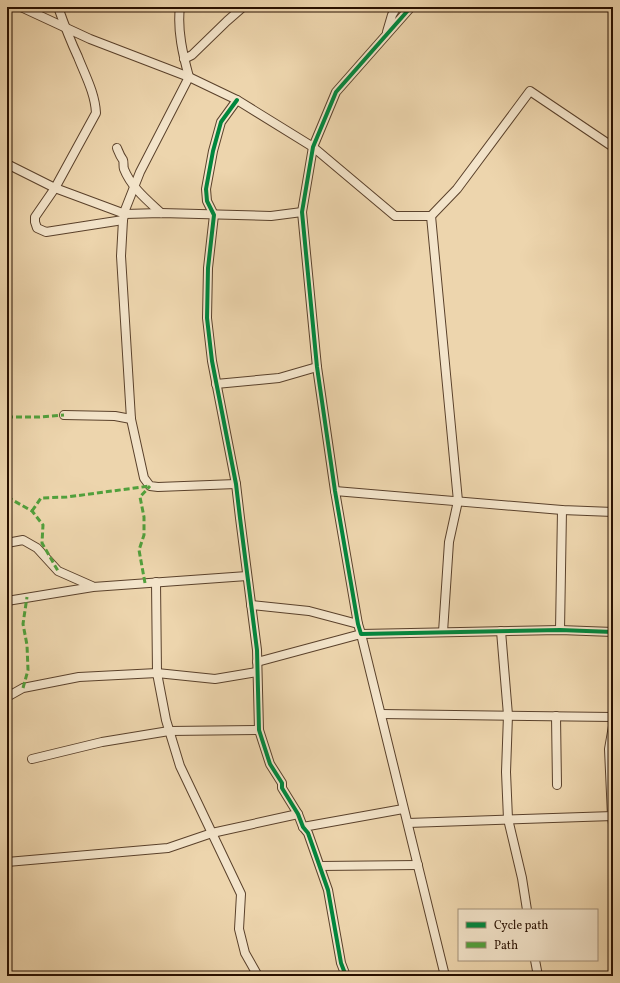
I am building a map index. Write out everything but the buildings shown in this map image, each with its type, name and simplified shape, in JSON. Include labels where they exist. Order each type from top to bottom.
[{"type":"street","points":[[21,7],[90,39],[189,77],[237,100],[313,147],[395,216],[431,216],[457,189],[530,91],[613,147]]},
{"type":"street","points":[[58,7],[95,100],[96,113],[55,188],[35,217],[34,222],[37,228],[46,232],[124,217],[161,213],[271,216],[302,212]]},
{"type":"street","points":[[180,7],[179,17],[184,59],[189,77],[140,172],[124,217],[121,256],[131,419],[144,478],[150,486],[236,484]]},
{"type":"street","points":[[184,59],[192,55],[227,21],[244,7]]},
{"type":"street","points":[[386,35],[392,15],[397,7]]},
{"type":"street","points":[[411,7],[336,92],[313,147],[302,212],[317,367],[335,491],[358,624],[445,976]]},
{"type":"street","points":[[237,100],[221,122],[213,151],[206,189],[207,201],[214,215],[208,268],[207,318],[212,361],[236,484],[257,650],[259,730],[270,764],[298,814],[303,827],[308,833],[320,866],[328,890],[346,976]]},
{"type":"street","points":[[117,148],[120,158],[123,160],[124,169],[134,187],[161,213]]},
{"type":"street","points":[[7,164],[55,188],[124,217]]},
{"type":"street","points":[[431,216],[458,501],[449,542],[443,632]]},
{"type":"street","points":[[216,384],[279,378],[317,367]]},
{"type":"street","points":[[64,415],[115,416],[131,419]]},
{"type":"street","points":[[335,491],[562,510],[613,512]]},
{"type":"street","points":[[560,630],[562,510]]},
{"type":"street","points":[[7,543],[23,540],[37,548],[58,571],[93,587]]},
{"type":"street","points":[[7,600],[93,587],[247,576]]},
{"type":"street","points":[[156,582],[157,673],[169,732],[180,766],[241,894],[239,929],[245,953],[258,976]]},
{"type":"street","points":[[251,605],[309,611],[358,624]]},
{"type":"street","points":[[257,662],[361,634],[560,630],[613,632]]},
{"type":"street","points":[[502,631],[508,716],[506,772],[508,820],[522,878],[527,909]]},
{"type":"street","points":[[7,697],[23,688],[79,677],[157,673],[215,678],[257,672]]},
{"type":"street","points":[[381,714],[613,717]]},
{"type":"street","points":[[556,716],[557,785]]},
{"type":"street","points":[[408,823],[612,819],[609,749],[613,726]]},
{"type":"street","points":[[32,759],[102,742],[169,732],[259,730]]},
{"type":"street","points":[[303,827],[403,809]]},
{"type":"street","points":[[7,862],[168,848],[212,833],[298,814]]},
{"type":"street","points":[[320,866],[418,865]]},
{"type":"street","points":[[535,961],[538,976]]},
{"type":"marked path","points":[[7,417],[64,415]]},
{"type":"marked path","points":[[32,511],[41,498],[67,497],[150,486]]},
{"type":"marked path","points":[[145,583],[139,550],[144,535],[144,517],[140,497],[150,486]]},
{"type":"marked path","points":[[7,497],[32,511],[43,525],[42,543],[58,571]]},
{"type":"marked path","points":[[23,688],[28,670],[27,645],[23,624],[27,597]]},
{"type":"cycle path","points":[[411,7],[336,92],[313,147],[302,212],[317,367],[335,491],[361,634],[560,630],[613,632]]},
{"type":"cycle path","points":[[237,100],[221,122],[213,151],[206,189],[207,201],[214,215],[208,268],[207,318],[212,361],[236,484],[257,650],[259,730],[270,764],[282,783],[282,788],[298,814],[303,827],[308,833],[328,890],[341,963],[346,976]]}]
